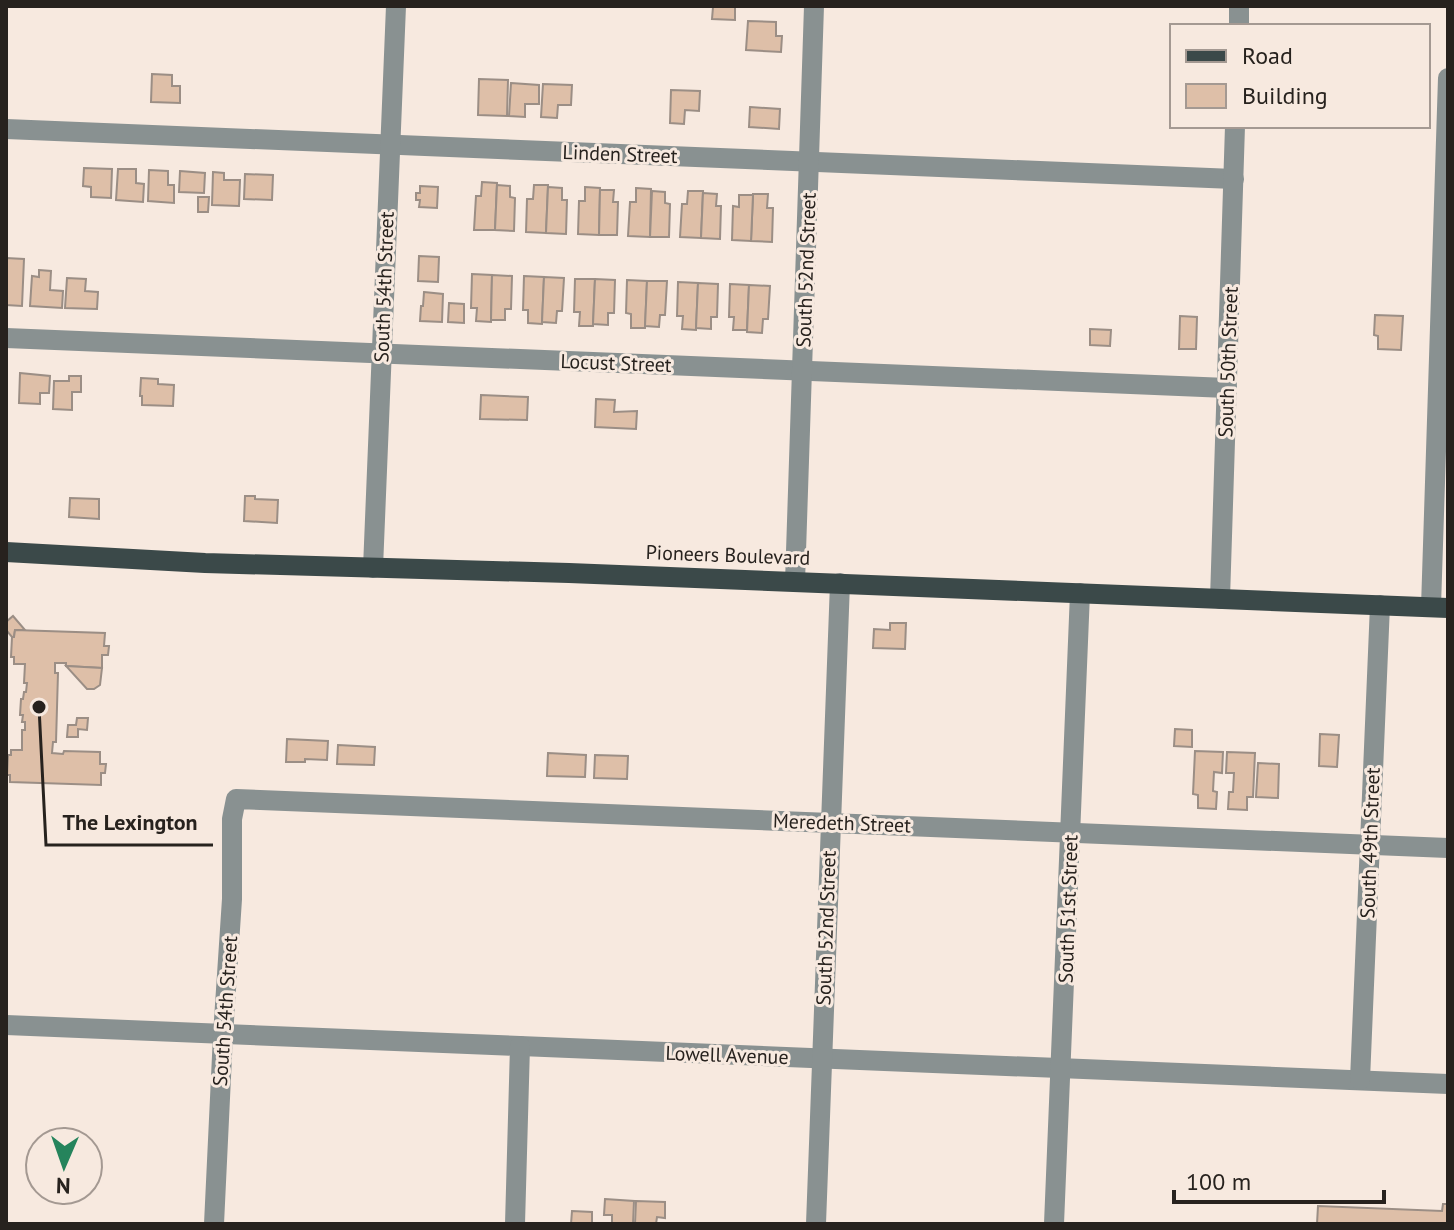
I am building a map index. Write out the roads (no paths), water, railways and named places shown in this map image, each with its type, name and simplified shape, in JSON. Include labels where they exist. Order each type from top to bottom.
[{"type":"main road","name":"Pioneers Boulevard","points":[[6,552],[190,562],[840,583],[1439,608]]},
{"type":"street","name":"South 54th Street","points":[[373,568],[396,6]]},
{"type":"street","name":"South 52nd Street","points":[[795,582],[814,6]]},
{"type":"street","points":[[1439,608],[1448,78]]},
{"type":"street","name":"South 50th Street","points":[[1220,599],[1235,128]]},
{"type":"street","name":"Linden Street","points":[[6,129],[1234,179]]},
{"type":"street","name":"Locust Street","points":[[6,338],[1227,388]]},
{"type":"street","name":"South 52nd Street","points":[[816,1224],[840,583]]},
{"type":"street","name":"South 51st Street","points":[[1054,1224],[1080,593]]},
{"type":"street","name":"South 49th Street","points":[[1360,1080],[1380,605]]},
{"type":"street","name":"South 54th Street","points":[[214,1224],[232,899],[232,819],[236,799]]},
{"type":"street","name":"Meredeth Street","points":[[236,799],[1448,848]]},
{"type":"street","name":"Lowell Avenue","points":[[6,1025],[1448,1084]]},
{"type":"street","points":[[515,1224],[520,1046]]},
{"type":"place","name":"The Lexington","points":[[39,707]]}]
